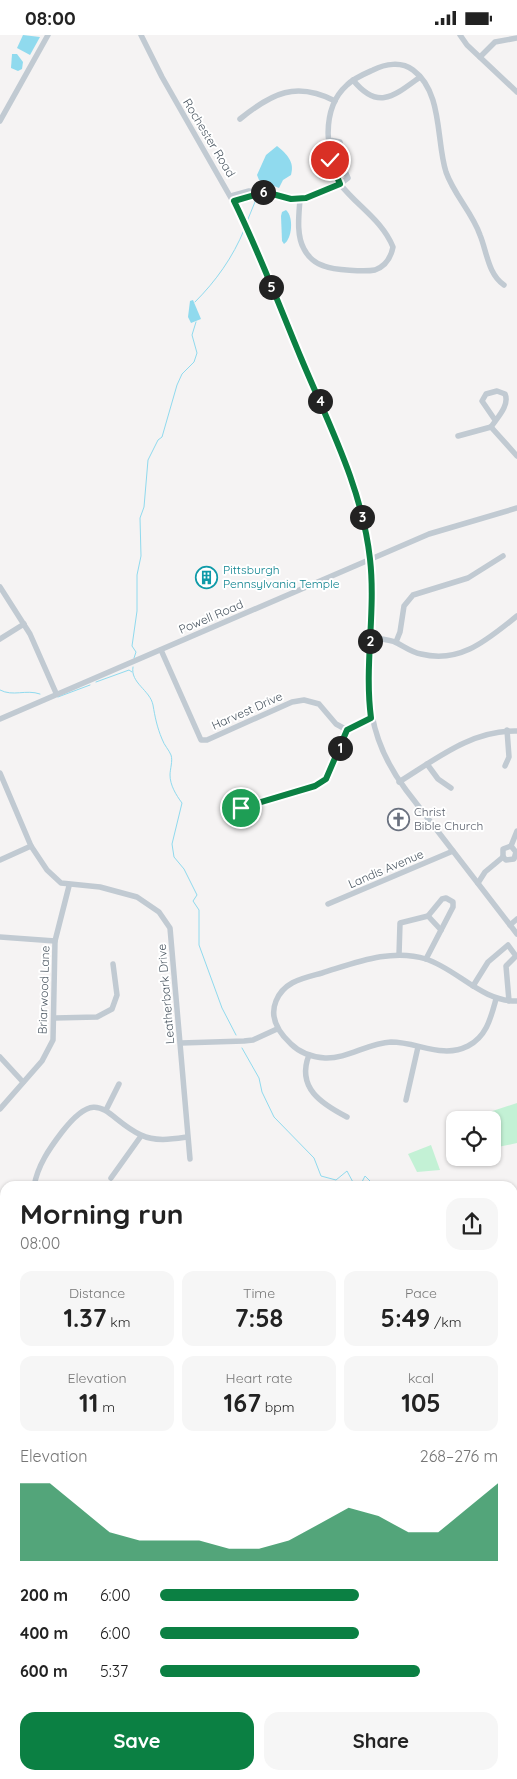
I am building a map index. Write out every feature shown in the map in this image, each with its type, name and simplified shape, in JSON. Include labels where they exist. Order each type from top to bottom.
[{"type":"street","points":[[0,121],[48,35]]},
{"type":"street","name":"Rochester Road","points":[[142,35],[172,96],[232,198],[350,477],[362,516],[370,560],[368,685],[371,718],[382,750],[399,782],[517,934]]},
{"type":"street","points":[[460,35],[517,92]]},
{"type":"street","points":[[480,57],[495,42],[517,38]]},
{"type":"street","points":[[300,199],[300,239],[312,260],[324,267],[375,270],[391,257],[393,247],[382,226],[351,199],[340,184],[330,160],[329,141],[332,107],[346,86],[353,80],[380,66],[394,63],[413,70],[420,77],[429,93],[437,116],[441,152],[447,174],[478,228],[494,275],[504,285]]},
{"type":"street","points":[[353,80],[368,95],[385,99],[395,95],[420,77]]},
{"type":"street","points":[[240,119],[269,100],[298,90],[310,90],[335,101]]},
{"type":"street","points":[[232,198],[265,192],[291,199],[300,199],[318,195],[340,184],[348,178],[343,166],[340,142],[329,141]]},
{"type":"street","points":[[458,436],[491,427],[495,420],[507,398],[505,394],[497,391],[488,392],[482,399],[483,405],[495,420]]},
{"type":"street","points":[[491,427],[517,456]]},
{"type":"street","name":"Powell Road","points":[[0,719],[56,693],[161,650],[429,534],[517,507]]},
{"type":"street","points":[[396,643],[400,632],[404,606],[413,595],[423,590],[468,578],[503,556]]},
{"type":"street","points":[[0,587],[24,624],[56,693]]},
{"type":"street","points":[[370,638],[396,643],[422,655],[459,654],[476,647],[517,617]]},
{"type":"street","points":[[0,639],[24,624]]},
{"type":"street","name":"Harvest Drive","points":[[161,650],[198,738],[207,740],[297,701],[319,704],[336,724],[347,730]]},
{"type":"street","points":[[241,808],[315,786],[326,779],[347,730],[371,718]]},
{"type":"street","points":[[399,782],[470,739],[507,730],[517,731]]},
{"type":"street","points":[[505,766],[509,757],[507,730]]},
{"type":"street","points":[[427,764],[438,779],[450,788]]},
{"type":"street","points":[[0,773],[2,787],[31,846],[46,870],[60,883],[69,886]]},
{"type":"street","points":[[511,847],[517,831]]},
{"type":"street","points":[[0,860],[31,846]]},
{"type":"street","points":[[503,857],[503,849],[511,847]]},
{"type":"street","points":[[503,857],[506,860],[515,861],[516,852],[511,847]]},
{"type":"street","name":"Landis Avenue","points":[[328,904],[452,851]]},
{"type":"street","points":[[478,883],[485,872],[503,857]]},
{"type":"street","points":[[471,874],[485,872]]},
{"type":"street","name":"Briarwood Lane","points":[[0,1109],[49,1051],[53,1039],[55,1019],[55,941],[69,886]]},
{"type":"street","name":"Leatherbark Drive","points":[[69,886],[100,887],[138,897],[159,912],[170,928],[190,1159]]},
{"type":"street","points":[[399,955],[400,923],[428,916],[442,899],[446,898],[453,903],[453,907],[426,959]]},
{"type":"street","points":[[428,916],[441,929]]},
{"type":"street","points":[[510,925],[517,919]]},
{"type":"street","points":[[0,937],[55,941]]},
{"type":"street","points":[[473,986],[496,953],[506,946],[510,946],[516,957],[506,966],[510,1001]]},
{"type":"street","points":[[496,999],[487,1028],[470,1045],[450,1052],[400,1043],[384,1043],[331,1057],[309,1055],[293,1047],[277,1029],[274,1008],[281,991],[293,982],[355,963],[399,955],[426,959],[496,999],[517,1001]]},
{"type":"street","points":[[55,1019],[97,1017],[112,1009],[117,995],[113,964]]},
{"type":"street","points":[[181,1043],[254,1040],[277,1029]]},
{"type":"street","points":[[406,1100],[418,1047]]},
{"type":"street","points":[[309,1055],[306,1075],[310,1091],[326,1106],[347,1117]]},
{"type":"street","points":[[0,1057],[23,1082]]},
{"type":"street","points":[[106,1110],[119,1084]]},
{"type":"street","points":[[35,1181],[39,1167],[45,1156],[75,1116],[89,1109],[106,1110],[141,1135],[159,1139],[187,1137]]},
{"type":"street","points":[[111,1178],[141,1135]]},
{"type":"green space","points":[[517,1103],[517,1143],[501,1146],[501,1111],[492,1111]]},
{"type":"green space","points":[[431,1145],[440,1170],[417,1172],[408,1154]]},
{"type":"water","points":[[23,35],[40,37],[30,55],[17,48]]},
{"type":"water","points":[[12,54],[17,54],[23,62],[22,69],[18,71],[11,68]]},
{"type":"water","points":[[277,146],[287,155],[292,166],[291,175],[283,180],[279,188],[259,180],[257,175],[266,155]]},
{"type":"water","points":[[286,210],[289,213],[291,228],[289,238],[284,244],[282,241],[281,216],[282,212]]},
{"type":"water","points":[[193,300],[201,319],[191,323],[188,317],[190,301]]},
{"type":"waterway","points":[[260,191],[265,182]]},
{"type":"waterway","points":[[246,224],[257,197]]},
{"type":"waterway","points":[[195,302],[223,268],[235,250],[244,230]]},
{"type":"waterway","points":[[134,658],[136,652],[132,646],[137,611],[137,575],[141,556],[140,518],[144,507],[148,460],[158,440],[162,437],[182,374],[194,362],[197,353],[192,335],[196,322]]},
{"type":"waterway","points":[[133,667],[134,678],[151,700],[160,735],[171,755],[171,782],[182,803],[172,844],[174,857],[184,869],[197,895],[193,901],[199,910],[199,945],[222,1008],[236,1035]]},
{"type":"waterway","points":[[96,682],[129,670],[132,672]]},
{"type":"waterway","points":[[58,697],[90,685]]},
{"type":"waterway","points":[[0,690],[10,693],[30,692],[40,694]]},
{"type":"waterway","points":[[242,1048],[259,1078],[262,1092],[274,1117],[314,1158],[321,1176],[336,1180],[347,1171],[352,1181]]},
{"type":"waterway","points":[[362,1181],[365,1176],[370,1181]]},
{"type":"place","name":"Pittsburgh Pennsylvania Temple","points":[[207,577]]},
{"type":"place","name":"Christ Bible Church","points":[[398,819]]},
{"type":"route","points":[[241,808],[315,786],[326,779],[332,769],[347,730],[371,718],[368,685],[370,560],[366,532],[358,501],[325,414],[234,201],[256,193],[265,192],[291,199],[318,195],[340,184],[330,160]]}]
